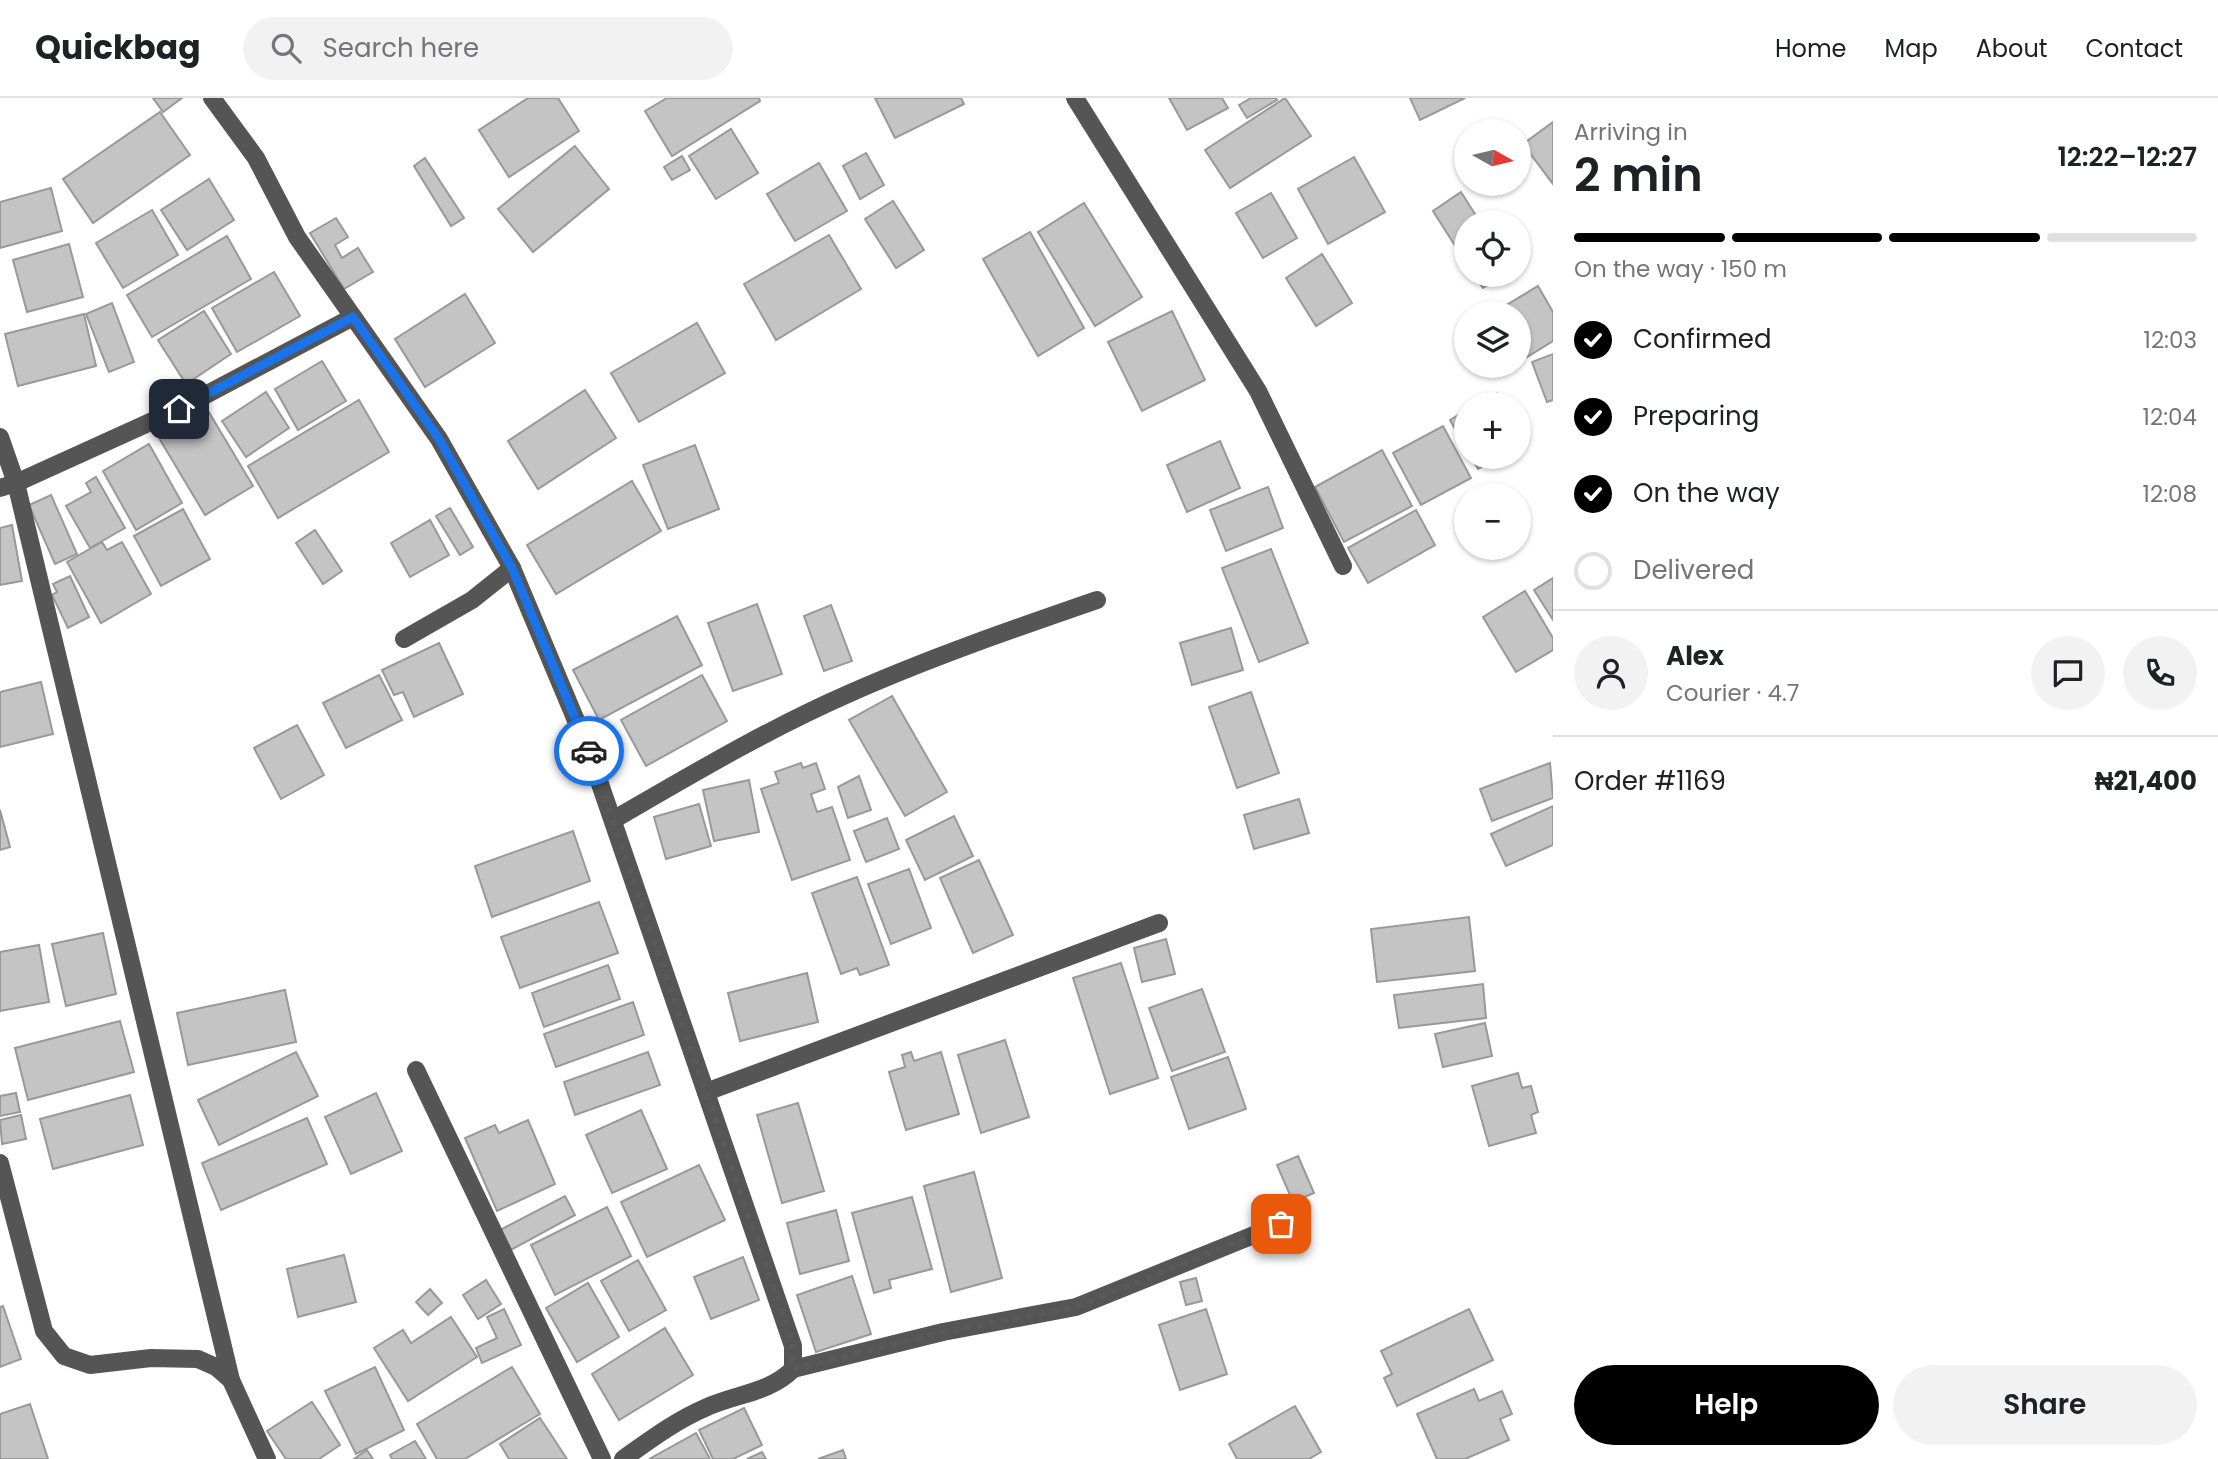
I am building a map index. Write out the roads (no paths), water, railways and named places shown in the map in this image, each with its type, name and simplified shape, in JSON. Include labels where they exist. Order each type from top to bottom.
[{"type":"street","points":[[212,98],[257,158],[298,237],[439,439],[512,568],[588,749],[613,820],[793,1346],[793,1369]]},
{"type":"street","points":[[1075,98],[1258,391],[1343,566]]},
{"type":"street","points":[[8,486],[179,409],[353,317]]},
{"type":"street","points":[[0,437],[8,486],[231,1380],[267,1459]]},
{"type":"street","points":[[404,639],[471,600],[512,568]]},
{"type":"street","points":[[613,820],[725,755],[846,695],[968,644],[1097,600]]},
{"type":"street","points":[[706,1092],[1159,923]]},
{"type":"street","points":[[416,1070],[602,1459]]},
{"type":"street","points":[[0,1163],[44,1331],[64,1356],[90,1365],[151,1358],[198,1359],[216,1367],[231,1380]]},
{"type":"street","points":[[623,1459],[673,1423],[708,1406],[779,1383],[793,1369],[943,1332],[1076,1307],[1281,1224]]}]
